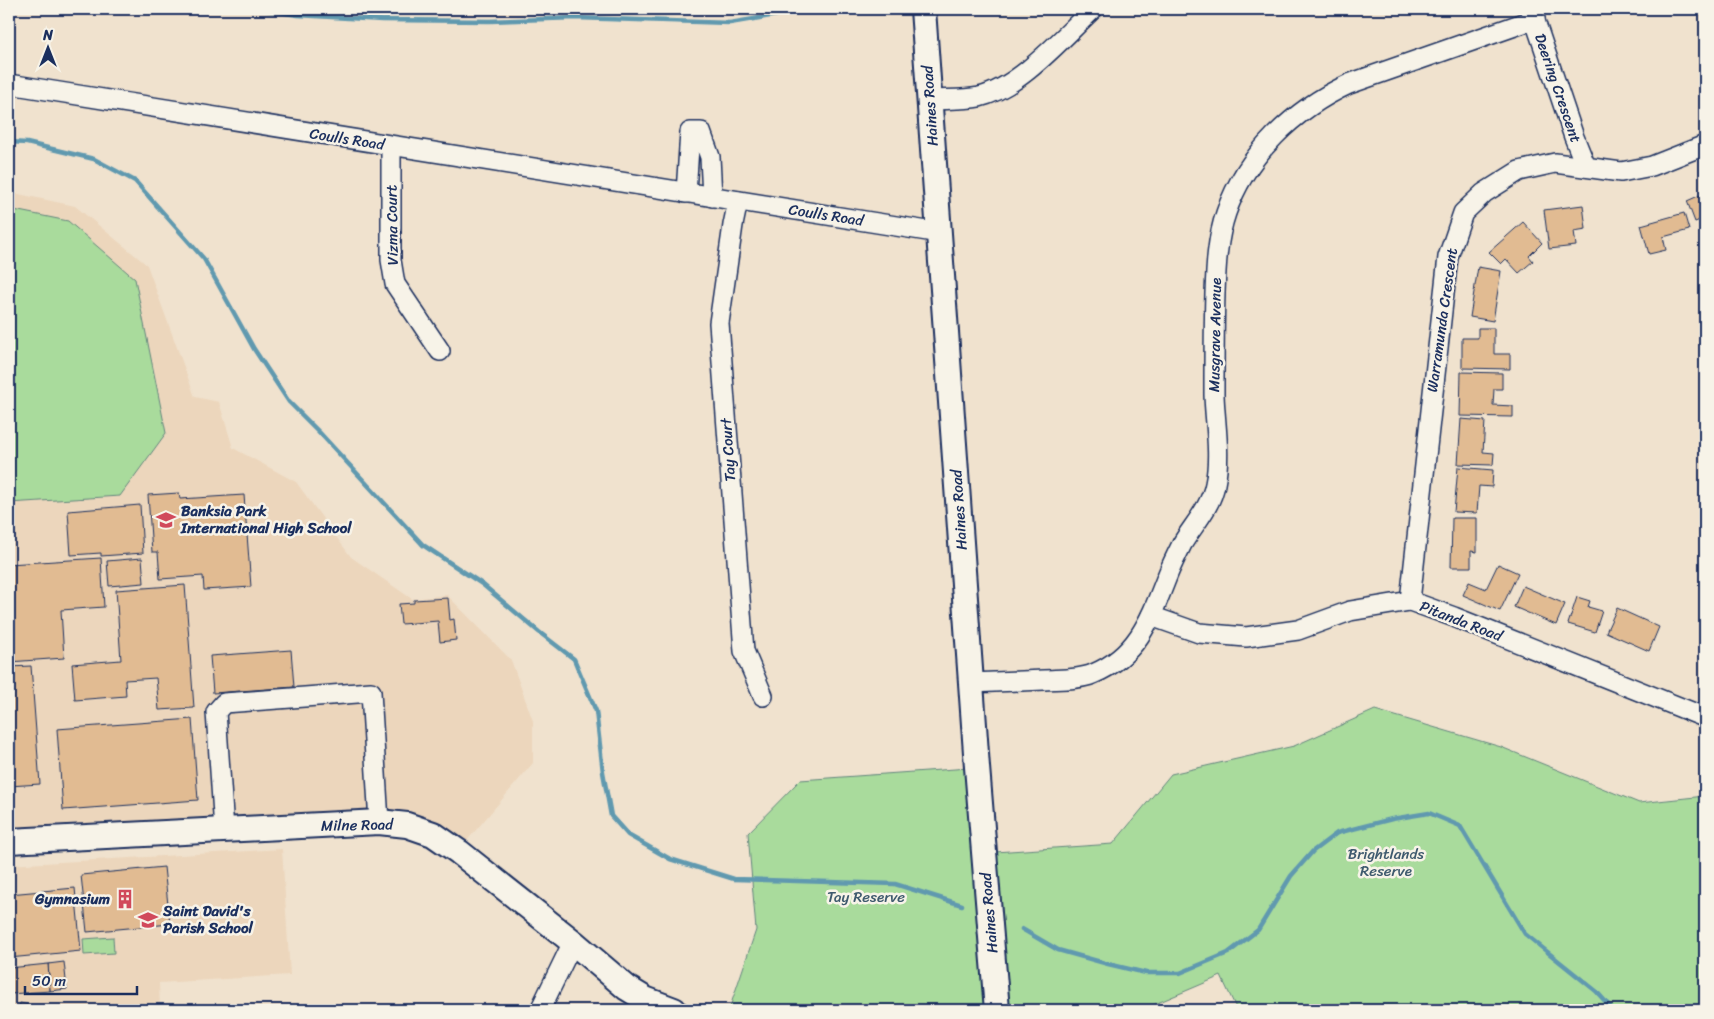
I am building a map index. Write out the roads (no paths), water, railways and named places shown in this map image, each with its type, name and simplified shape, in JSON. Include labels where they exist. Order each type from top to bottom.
[{"type":"main road","name":"Haines Road","points":[[923,9],[971,683],[997,1010]]},
{"type":"main road","name":"Milne Road","points":[[9,841],[379,822],[407,825],[433,834],[459,852],[573,942],[627,988],[645,1000],[674,1010]]},
{"type":"street","points":[[930,100],[978,97],[1003,89],[1034,65],[1093,9]]},
{"type":"street","name":"Deering Crescent","points":[[1533,14],[1574,137],[1586,167]]},
{"type":"street","name":"Musgrave Avenue","points":[[971,683],[1071,679],[1091,675],[1113,663],[1128,651],[1138,639],[1151,616],[1182,545],[1207,505],[1215,484],[1217,458],[1213,338],[1217,254],[1226,213],[1236,189],[1268,143],[1284,125],[1326,95],[1349,84],[1533,14]]},
{"type":"street","name":"Coulls Road","points":[[9,84],[940,233]]},
{"type":"street","points":[[686,193],[690,132],[701,132],[710,157],[712,197]]},
{"type":"street","name":"Warramunda Crescent","points":[[1410,601],[1448,257],[1462,213],[1484,193],[1520,171],[1554,163],[1620,172],[1628,171],[1652,166],[1705,144]]},
{"type":"street","name":"Vizma Court","points":[[391,146],[391,260],[396,284],[440,351]]},
{"type":"street","name":"Tay Court","points":[[738,201],[718,323],[744,651],[764,696]]},
{"type":"street","name":"Pitanda Road","points":[[1151,616],[1199,633],[1246,637],[1298,630],[1350,611],[1410,601],[1463,620],[1704,717]]},
{"type":"street","points":[[224,830],[216,712],[224,703],[371,692],[379,822]]},
{"type":"street","points":[[540,1010],[573,942]]},
{"type":"waterway","points":[[260,9],[298,15],[382,20],[490,21],[576,18],[730,23],[812,9]]},
{"type":"waterway","points":[[9,142],[27,143],[94,159],[135,181],[204,259],[254,349],[289,402],[423,545],[482,584],[574,659],[596,711],[603,772],[611,816],[628,835],[670,859],[734,879],[895,884],[962,905]]},
{"type":"waterway","points":[[1022,929],[1058,950],[1108,964],[1146,973],[1180,973],[1228,953],[1258,930],[1291,876],[1313,851],[1337,833],[1392,819],[1429,813],[1460,826],[1525,934],[1596,991],[1613,1010]]},
{"type":"place","name":"Banksia Park International High School","points":[[166,520]]},
{"type":"place","name":"Gymnasium","points":[[125,899]]},
{"type":"place","name":"Saint David's Parish School","points":[[148,920]]},
{"type":"park label","name":"Brightlands Reserve","points":[[1386,862]]},
{"type":"park label","name":"Tay Reserve","points":[[866,897]]}]
